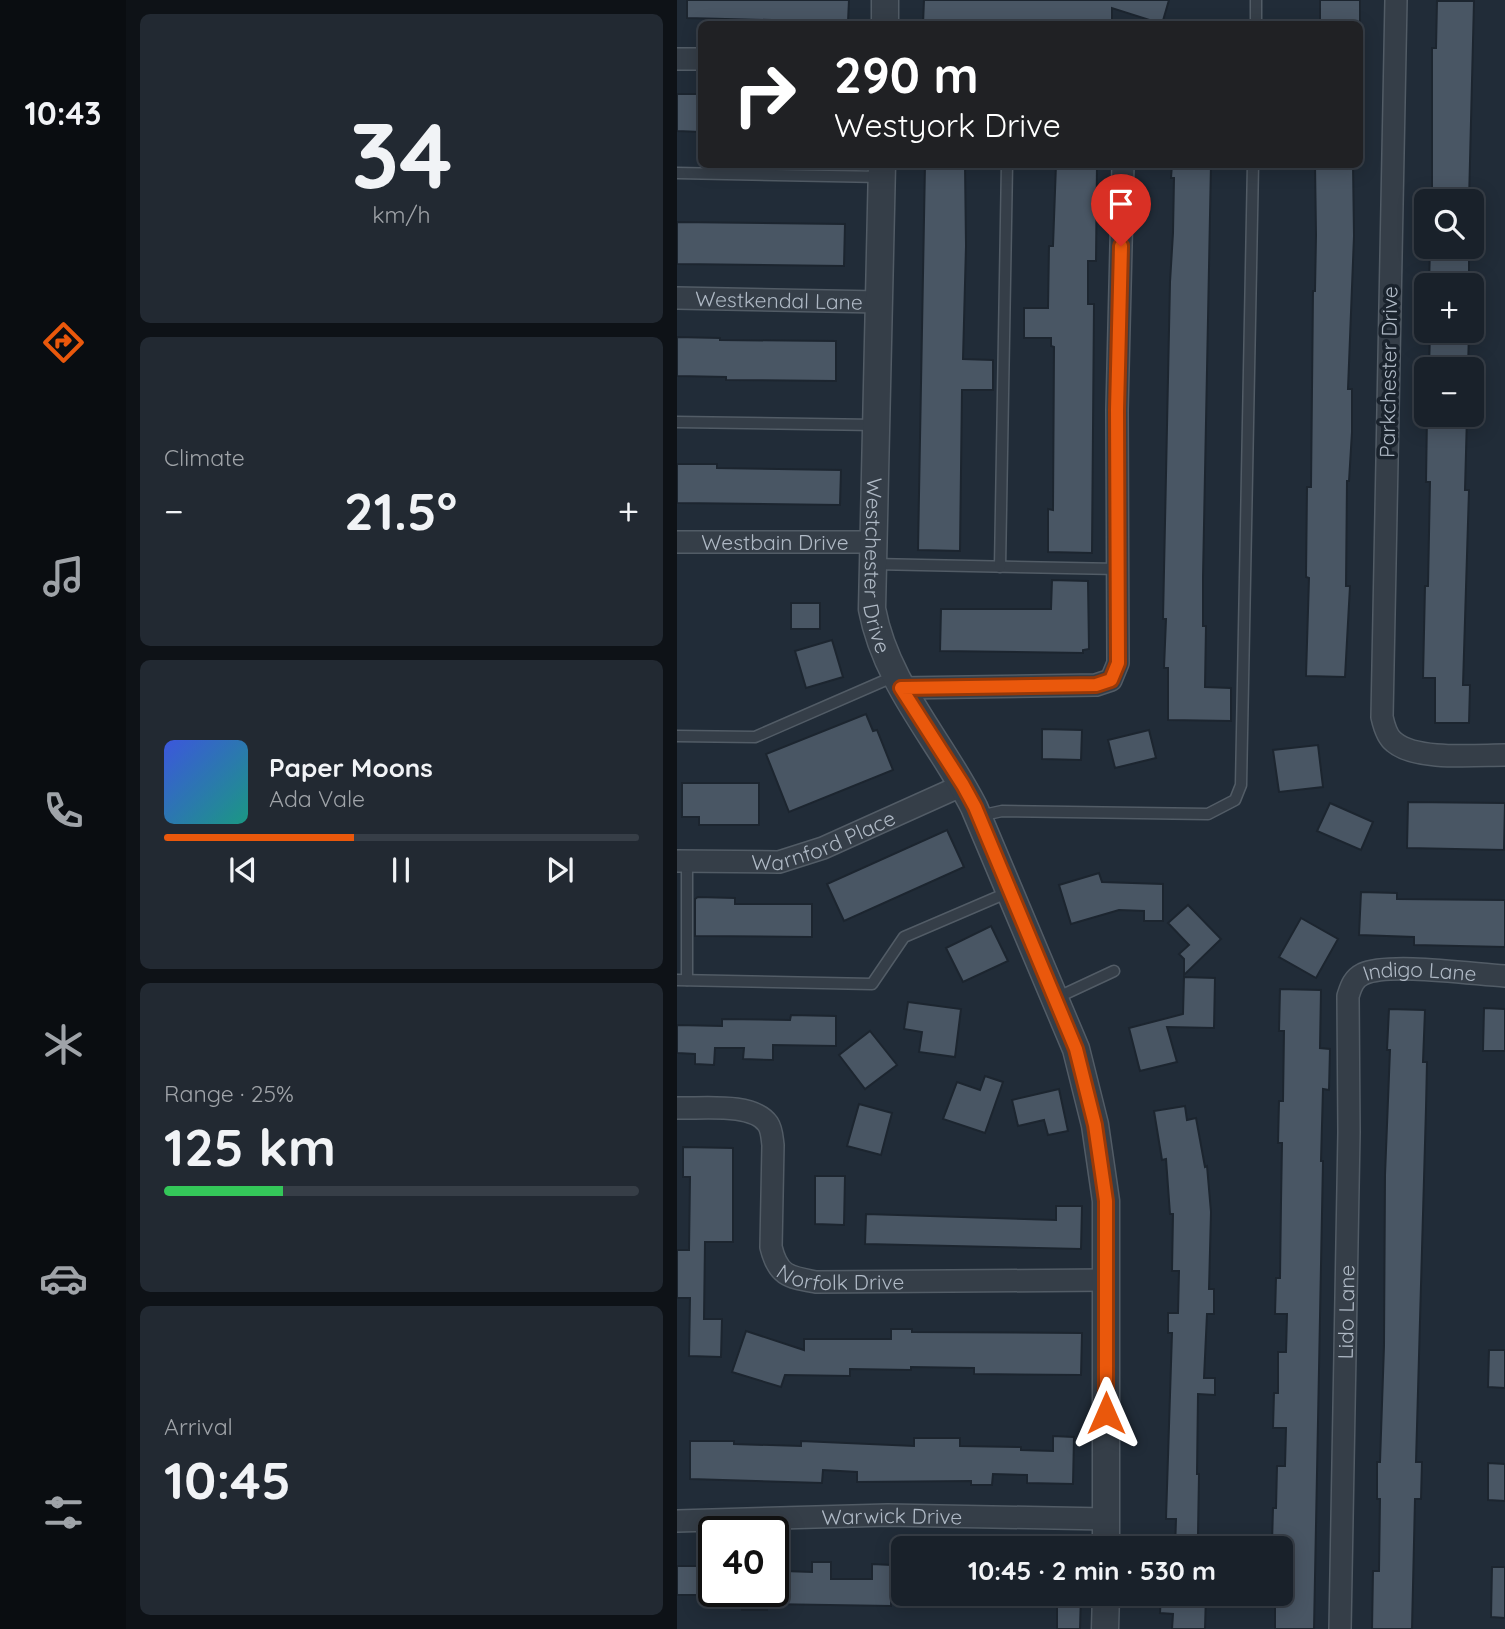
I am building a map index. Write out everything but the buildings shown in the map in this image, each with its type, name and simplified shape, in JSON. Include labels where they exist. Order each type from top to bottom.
[{"type":"street","points":[[885,0],[885,21]]},
{"type":"street","name":"Parkchester Drive","points":[[1396,0],[1382,718],[1393,742],[1408,749],[1428,754],[1505,755]]},
{"type":"street","points":[[677,59],[698,59]]},
{"type":"street","points":[[898,682],[1096,685],[1111,680],[1118,663],[1117,410],[1123,168]]},
{"type":"street","name":"Westchester Drive","points":[[882,171],[872,609],[877,636],[898,682],[963,785],[978,816],[1076,1049],[1095,1125],[1106,1201],[1106,1536]]},
{"type":"street","name":"Westkendal Lane","points":[[677,298],[879,302]]},
{"type":"street","name":"Westbain Drive","points":[[677,542],[873,553]]},
{"type":"street","name":"Warnford Place","points":[[682,861],[779,862],[823,849],[963,785]]},
{"type":"street","name":"Indigo Lane","points":[[1347,996],[1353,982],[1361,975],[1383,968],[1505,976]]},
{"type":"street","name":"Lido Lane","points":[[1340,1629],[1349,1132],[1347,996]]},
{"type":"street","name":"Norfolk Drive","points":[[677,1108],[734,1108],[751,1112],[767,1122],[773,1145],[771,1247],[775,1262],[790,1277],[816,1282],[1107,1280]]},
{"type":"street","name":"Warwick Drive","points":[[677,1521],[888,1515],[1106,1519]]},
{"type":"street","points":[[1105,1629],[1106,1606]]},
{"type":"lane","points":[[1256,0],[1256,21]]},
{"type":"lane","points":[[1000,567],[1007,168]]},
{"type":"lane","points":[[978,816],[1001,811],[1208,814],[1235,800],[1242,785],[1253,168]]},
{"type":"lane","points":[[677,173],[882,171]]},
{"type":"lane","points":[[677,422],[876,425]]},
{"type":"lane","points":[[873,553],[1000,567],[1118,569]]},
{"type":"lane","points":[[677,736],[755,737],[898,682]]},
{"type":"lane","points":[[682,861],[682,980],[872,984],[904,937],[1009,892]]},
{"type":"lane","points":[[1054,999],[1115,971]]},
{"type":"route","points":[[1106,1413],[1106,1201],[1095,1125],[1076,1049],[975,807],[901,688],[1096,685],[1111,680],[1118,663],[1117,410],[1121,246]]}]
